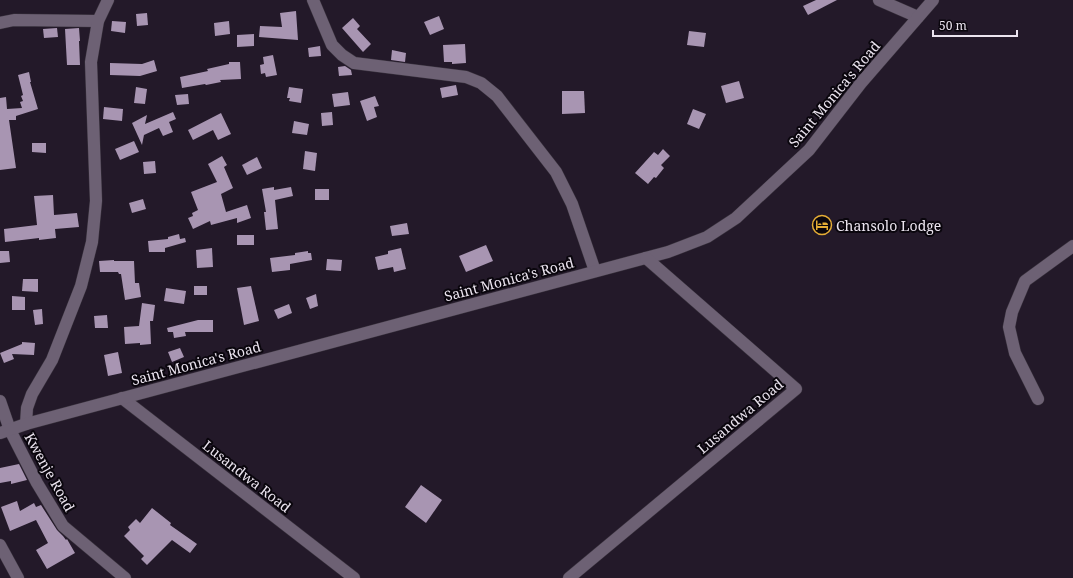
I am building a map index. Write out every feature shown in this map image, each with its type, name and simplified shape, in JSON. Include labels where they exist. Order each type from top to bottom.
[{"type":"street","points":[[26,424],[27,408],[32,394],[55,353],[81,286],[92,242],[96,201],[92,62],[98,21],[108,0]]},
{"type":"street","points":[[313,0],[332,45],[342,55],[354,63],[466,77],[481,83],[497,96],[556,172],[572,204],[595,271]]},
{"type":"street","points":[[879,0],[918,17]]},
{"type":"street","name":"Saint Monica's Road","points":[[5,431],[122,398],[668,252],[707,237],[736,218],[809,150],[861,83],[933,0]]},
{"type":"street","points":[[0,23],[14,20],[98,21]]},
{"type":"street","points":[[1038,399],[1015,353],[1009,327],[1012,312],[1025,281],[1073,246]]},
{"type":"street","name":"Lusandwa Road","points":[[569,578],[796,389],[646,258]]},
{"type":"street","name":"Lusandwa Road","points":[[122,398],[354,578]]},
{"type":"street","name":"Kwenje Road","points":[[0,401],[5,431],[63,526],[125,578]]},
{"type":"street","points":[[0,545],[18,578]]},
{"type":"building","points":[[816,0],[837,0],[808,15],[803,6]]},
{"type":"building","points":[[296,11],[298,40],[259,37],[260,26],[282,27],[280,13]]},
{"type":"building","points":[[147,13],[148,25],[137,26],[136,14]]},
{"type":"building","points":[[439,16],[444,29],[430,35],[424,22]]},
{"type":"building","points":[[353,18],[360,26],[357,29],[371,44],[363,52],[342,28]]},
{"type":"building","points":[[112,21],[126,22],[125,33],[111,31]]},
{"type":"building","points":[[229,21],[230,34],[215,36],[214,23]]},
{"type":"building","points":[[57,28],[58,37],[44,38],[43,29]]},
{"type":"building","points":[[79,28],[80,65],[67,65],[65,29]]},
{"type":"building","points":[[689,31],[706,33],[704,47],[687,45]]},
{"type":"building","points":[[254,34],[254,46],[237,47],[237,35]]},
{"type":"building","points":[[465,44],[466,63],[452,64],[452,62],[444,62],[443,45]]},
{"type":"building","points":[[320,46],[321,56],[309,57],[308,48]]},
{"type":"building","points":[[392,50],[406,53],[405,62],[391,60]]},
{"type":"building","points":[[273,55],[277,75],[266,77],[265,73],[261,74],[260,65],[264,64],[263,57]]},
{"type":"building","points":[[154,60],[157,71],[140,76],[110,75],[110,63],[142,64]]},
{"type":"building","points":[[229,62],[240,62],[241,79],[220,80],[221,82],[182,88],[180,77],[208,71],[207,69],[229,64]]},
{"type":"building","points":[[345,66],[351,70],[352,75],[339,76],[338,67]]},
{"type":"building","points":[[29,72],[30,82],[38,109],[16,116],[16,120],[9,120],[16,168],[0,170],[0,98],[6,97],[7,109],[22,108],[20,102],[23,101],[21,96],[23,95],[18,75]]},
{"type":"building","points":[[739,81],[744,98],[726,103],[721,86]]},
{"type":"building","points":[[456,85],[458,95],[442,98],[440,88]]},
{"type":"building","points":[[136,87],[147,89],[145,104],[134,103]]},
{"type":"building","points":[[289,87],[303,89],[301,103],[289,101],[290,98],[287,98]]},
{"type":"building","points":[[562,91],[584,91],[585,113],[562,114]]},
{"type":"building","points":[[348,92],[350,105],[334,107],[332,94]]},
{"type":"building","points":[[188,94],[189,104],[177,105],[175,95]]},
{"type":"building","points":[[375,96],[379,106],[374,107],[377,117],[367,121],[360,101]]},
{"type":"building","points":[[104,107],[123,109],[122,121],[103,119]]},
{"type":"building","points":[[693,109],[706,114],[699,129],[687,124]]},
{"type":"building","points":[[173,112],[176,119],[169,122],[173,132],[163,136],[159,128],[144,135],[142,145],[132,123],[147,115],[145,124]]},
{"type":"building","points":[[332,112],[333,125],[322,126],[321,113]]},
{"type":"building","points":[[221,113],[231,134],[218,140],[213,130],[193,140],[188,130]]},
{"type":"building","points":[[294,121],[309,124],[307,135],[292,133]]},
{"type":"building","points":[[134,141],[139,152],[120,160],[115,149]]},
{"type":"building","points":[[32,143],[46,143],[46,153],[32,152]]},
{"type":"building","points":[[663,149],[670,156],[661,165],[664,168],[656,178],[654,177],[648,184],[635,173],[654,152],[658,155]]},
{"type":"building","points":[[305,151],[317,153],[315,171],[303,169]]},
{"type":"building","points":[[222,156],[227,165],[224,167],[233,188],[221,194],[226,212],[247,205],[251,218],[237,223],[237,218],[211,225],[210,221],[193,229],[188,218],[193,216],[192,213],[198,210],[191,192],[217,182],[208,164]]},
{"type":"building","points":[[257,157],[262,168],[247,175],[242,165]]},
{"type":"building","points":[[155,161],[156,173],[144,174],[143,162]]},
{"type":"building","points":[[274,187],[274,190],[291,187],[293,196],[275,200],[278,229],[266,230],[264,212],[266,212],[262,189]]},
{"type":"building","points":[[315,189],[329,189],[329,200],[315,200]]},
{"type":"building","points":[[53,195],[54,215],[77,213],[79,227],[55,229],[56,238],[39,240],[39,238],[5,242],[4,229],[37,225],[34,196]]},
{"type":"building","points":[[143,199],[146,209],[132,213],[129,203]]},
{"type":"building","points":[[407,223],[409,234],[392,236],[390,226]]},
{"type":"building","points":[[179,234],[180,239],[185,238],[186,242],[165,248],[165,252],[149,252],[148,241],[168,239],[168,237]]},
{"type":"building","points":[[237,235],[254,235],[254,245],[237,245]]},
{"type":"building","points":[[486,245],[493,261],[466,272],[459,256]]},
{"type":"building","points":[[212,248],[213,267],[197,268],[196,250]]},
{"type":"building","points":[[401,248],[406,269],[394,272],[393,267],[378,270],[375,257],[388,254],[388,251]]},
{"type":"building","points":[[0,251],[9,251],[10,262],[0,263]]},
{"type":"building","points":[[308,251],[308,253],[311,253],[312,260],[290,264],[290,270],[272,272],[270,258],[295,255],[295,253]]},
{"type":"building","points":[[327,259],[342,260],[341,271],[326,270]]},
{"type":"building","points":[[99,261],[134,261],[135,283],[139,283],[141,297],[125,300],[121,274],[118,272],[100,272]]},
{"type":"building","points":[[23,279],[38,279],[38,292],[22,291]]},
{"type":"building","points":[[194,286],[207,286],[207,295],[194,295]]},
{"type":"building","points":[[251,286],[259,321],[244,325],[237,288]]},
{"type":"building","points":[[166,288],[186,291],[184,304],[164,301]]},
{"type":"building","points":[[316,294],[318,306],[310,309],[306,298]]},
{"type":"building","points":[[12,296],[25,297],[25,310],[12,310]]},
{"type":"building","points":[[142,303],[155,305],[153,321],[150,321],[151,344],[125,344],[124,327],[139,326]]},
{"type":"building","points":[[289,304],[292,313],[278,319],[274,310]]},
{"type":"building","points":[[42,309],[43,324],[35,325],[33,310]]},
{"type":"building","points":[[107,315],[108,328],[95,328],[94,316]]},
{"type":"building","points":[[198,320],[213,320],[213,332],[185,332],[186,336],[174,338],[173,332],[168,332],[167,328]]},
{"type":"building","points":[[22,342],[35,343],[34,355],[12,354],[14,359],[4,363],[0,353],[22,344]]},
{"type":"building","points":[[180,348],[184,357],[172,362],[168,352]]},
{"type":"building","points":[[118,352],[122,373],[108,376],[104,355]]},
{"type":"building","points":[[19,464],[27,480],[11,484],[11,481],[0,483],[0,468]]},
{"type":"building","points":[[421,485],[442,500],[426,523],[405,507]]},
{"type":"building","points":[[17,501],[20,511],[34,503],[36,507],[41,505],[57,530],[66,540],[67,539],[75,553],[47,569],[36,550],[48,543],[36,520],[10,531],[1,507]]},
{"type":"building","points":[[152,508],[171,523],[170,525],[197,544],[190,553],[172,540],[147,565],[141,559],[144,556],[124,536],[130,530],[128,527],[136,519],[140,523]]},
{"type":"place","name":"Chansolo Lodge","points":[[822,225]]}]
